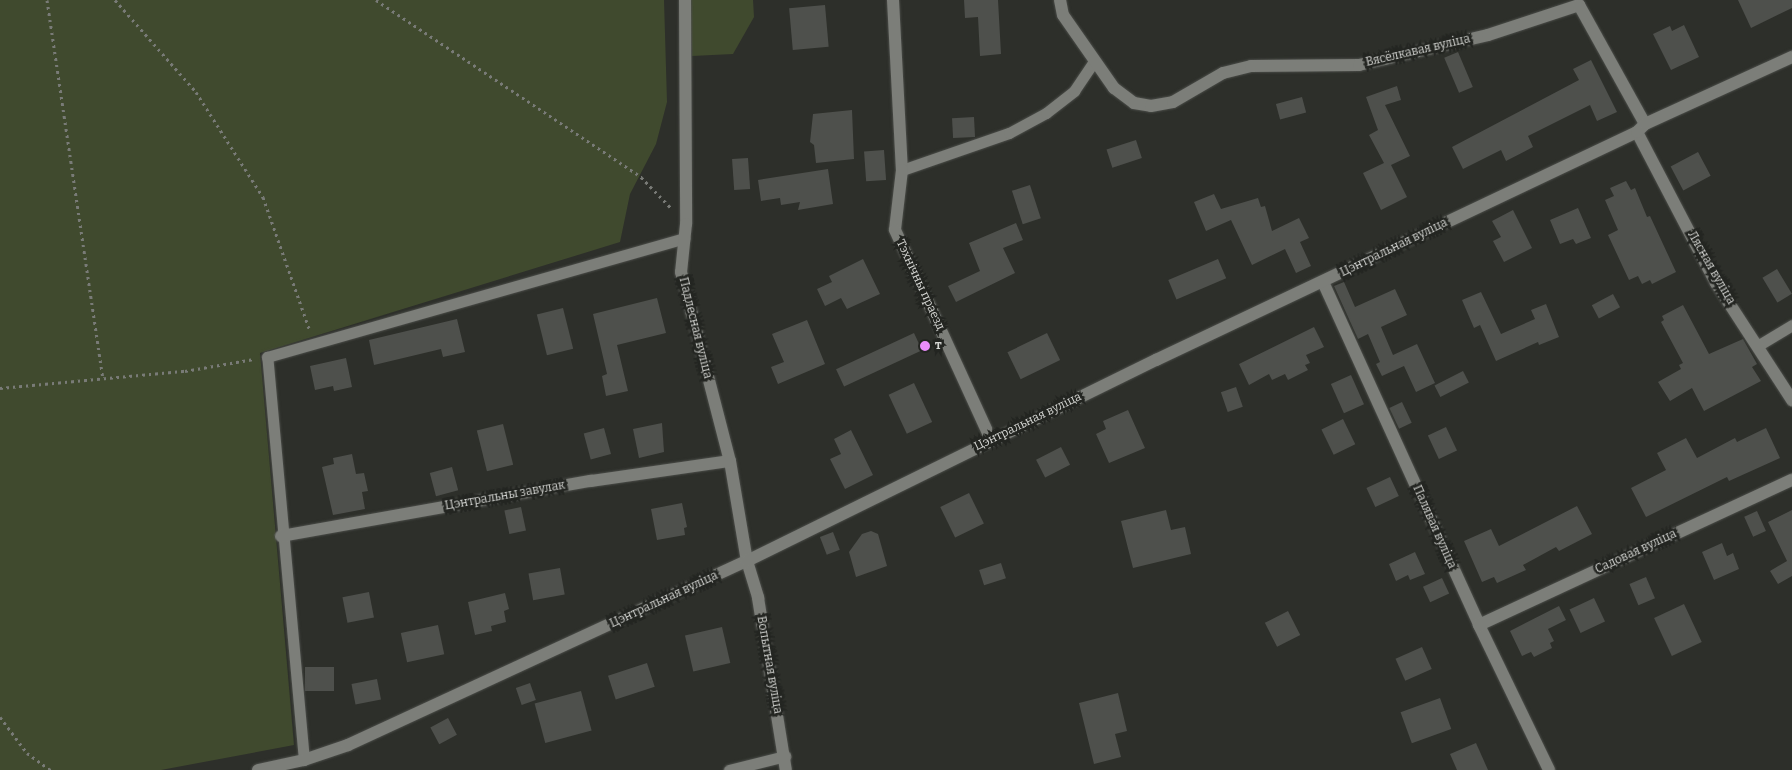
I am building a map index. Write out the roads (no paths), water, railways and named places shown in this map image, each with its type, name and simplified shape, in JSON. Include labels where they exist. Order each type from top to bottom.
[{"type":"street","name":"Падлесная вуліца","points":[[685,0],[686,224],[681,272],[730,461],[747,561]]},
{"type":"street","name":"Тэхнічны праезд","points":[[893,0],[902,170],[895,230],[991,440]]},
{"type":"street","name":"Вясёлкавая вуліца","points":[[1060,0],[1064,15],[1114,88],[1134,103],[1151,106],[1173,102],[1223,73],[1251,66],[1359,65],[1488,35],[1576,2],[1641,128]]},
{"type":"street","name":"Цэнтральная вуліца","points":[[258,770],[304,760],[348,745],[747,561],[991,440],[1641,128],[1792,58]]},
{"type":"street","name":"Лясная вуліца","points":[[1641,128],[1716,283],[1759,345],[1792,400]]},
{"type":"street","name":"Палявая вуліца","points":[[1323,282],[1479,625],[1549,770]]},
{"type":"street","name":"Цэнтральны завулак","points":[[281,536],[591,481],[730,461]]},
{"type":"street","name":"Садовая вуліца","points":[[1479,625],[1792,480]]},
{"type":"street","name":"Вопытная вуліца","points":[[747,561],[758,598],[786,770]]},
{"type":"lane","points":[[902,170],[1009,133],[1046,113],[1074,91],[1094,61]]},
{"type":"lane","points":[[304,760],[281,536],[267,357],[684,238]]},
{"type":"lane","points":[[1759,345],[1792,325]]},
{"type":"lane","points":[[729,770],[785,756]]},
{"type":"place","name":"т","points":[[925,346]]}]
